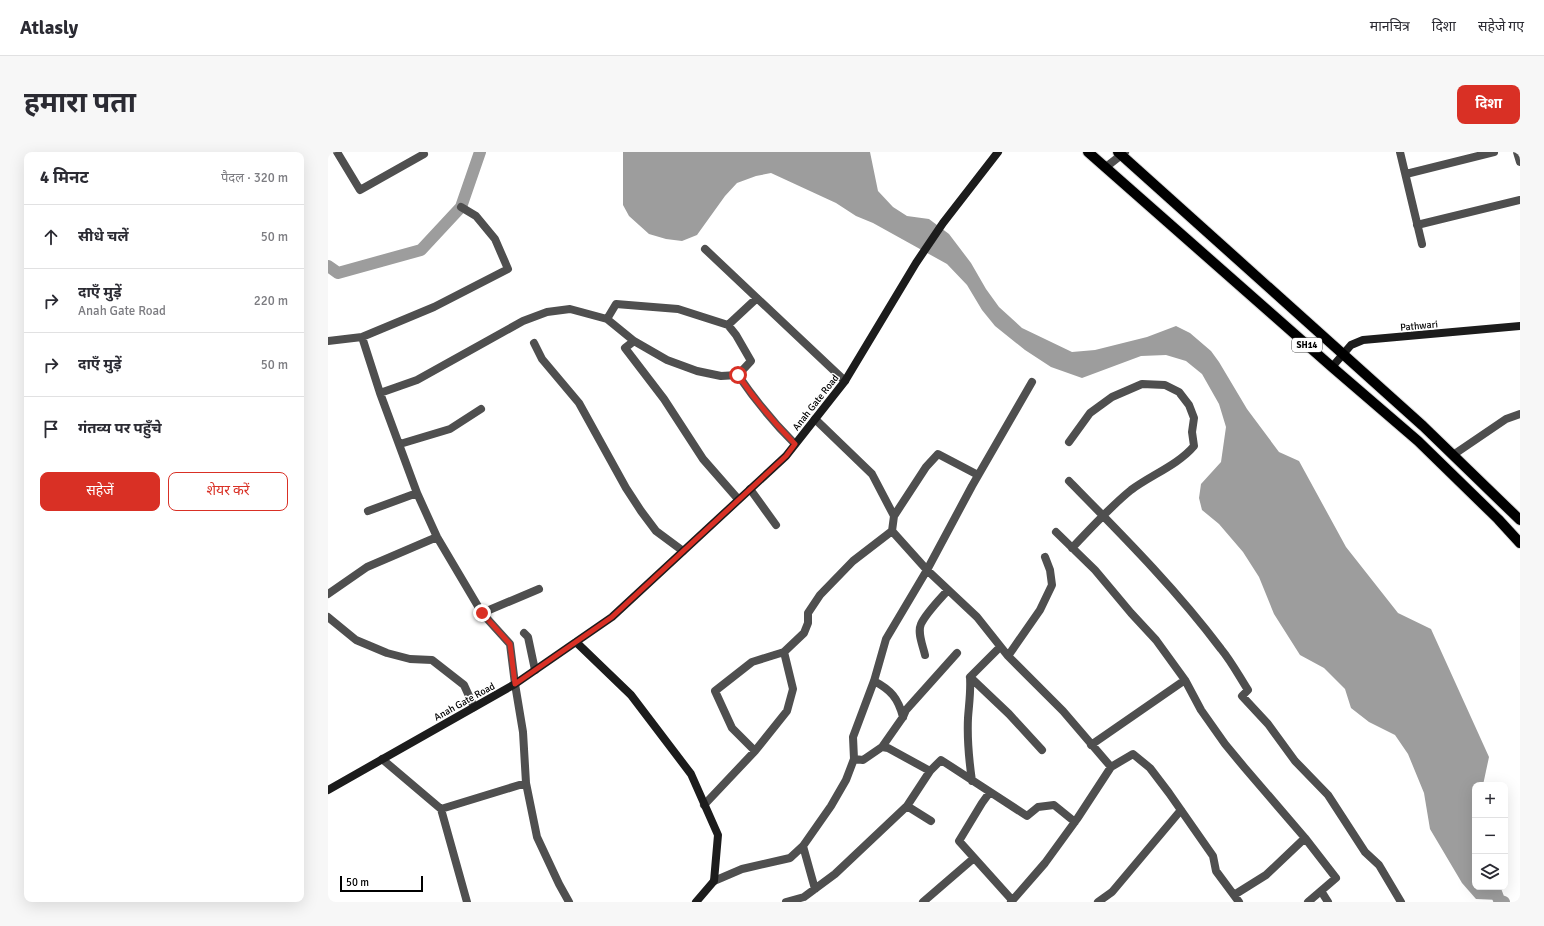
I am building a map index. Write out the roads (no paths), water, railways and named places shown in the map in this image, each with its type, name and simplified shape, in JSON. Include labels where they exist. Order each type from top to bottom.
[{"type":"main road","name":"SH14","points":[[1088,152],[1418,441],[1498,519],[1520,544]]},
{"type":"main road","name":"SH14","points":[[1121,153],[1342,355],[1423,426],[1520,520]]},
{"type":"street","points":[[337,152],[360,190],[424,154]]},
{"type":"street","name":"Anah Gate Road","points":[[328,790],[515,684],[612,617],[786,456],[845,381],[916,263],[943,223],[998,152]]},
{"type":"street","points":[[1400,152],[1422,244]]},
{"type":"street","points":[[1406,174],[1494,152]]},
{"type":"street","points":[[1517,152],[1520,162]]},
{"type":"street","points":[[1106,167],[1121,153]]},
{"type":"street","points":[[1418,225],[1520,200]]},
{"type":"street","points":[[328,341],[362,337],[434,307],[508,269],[495,239],[476,216],[461,207]]},
{"type":"street","points":[[705,249],[845,381]]},
{"type":"street","points":[[728,325],[757,298]]},
{"type":"street","points":[[380,392],[417,380],[523,321],[547,312],[570,309],[607,319],[634,341],[667,360],[697,370],[721,376],[738,375],[751,361],[736,335],[728,325],[678,309],[616,304],[607,319]]},
{"type":"street","name":"Pathwari","points":[[1332,367],[1351,344],[1363,340],[1520,326]]},
{"type":"street","points":[[362,337],[380,392],[417,493],[437,537],[482,613],[510,644],[523,732],[526,783],[537,837],[569,902]]},
{"type":"street","points":[[634,341],[625,348],[664,399],[703,460],[738,500]]},
{"type":"street","points":[[534,342],[542,359],[579,403],[626,488],[641,511],[656,531],[683,551]]},
{"type":"street","points":[[738,375],[753,397],[795,444]]},
{"type":"street","points":[[696,902],[714,881],[742,869],[790,858],[803,846],[830,806],[846,780],[854,759],[853,737],[874,681],[886,640],[927,570],[978,476],[1032,382]]},
{"type":"street","points":[[1068,442],[1090,413],[1112,397],[1142,384],[1165,385],[1179,392],[1189,405],[1194,418],[1192,432],[1194,446],[1188,453],[1131,491],[1072,548]]},
{"type":"street","points":[[400,444],[450,429],[481,409]]},
{"type":"street","points":[[1453,455],[1506,419],[1520,414]]},
{"type":"street","points":[[815,419],[872,474],[894,516]]},
{"type":"street","points":[[755,751],[732,728],[716,691],[752,662],[784,652],[804,633],[808,623],[808,612],[820,595],[854,561],[892,532],[894,516],[926,467],[938,454],[978,476]]},
{"type":"street","points":[[1069,481],[1104,516],[1187,607],[1222,650],[1248,690],[1242,696],[1268,724],[1296,761],[1328,795],[1365,852],[1379,865],[1401,902]]},
{"type":"street","points":[[750,489],[776,525]]},
{"type":"street","points":[[368,511],[417,493]]},
{"type":"street","points":[[892,532],[927,570],[977,617],[1008,656],[1063,711],[1112,768]]},
{"type":"street","points":[[1056,532],[1095,570],[1156,640],[1185,680],[1201,710],[1225,744],[1305,838],[1336,878],[1308,902]]},
{"type":"street","points":[[328,594],[368,567],[437,537]]},
{"type":"street","points":[[1008,656],[1040,610],[1052,585],[1046,557]]},
{"type":"street","points":[[482,613],[539,588]]},
{"type":"street","points":[[925,655],[921,640],[920,625],[934,605],[948,590]]},
{"type":"street","points":[[328,617],[356,640],[387,653],[410,659],[432,660],[464,686],[474,707]]},
{"type":"street","points":[[524,633],[528,637],[535,670]]},
{"type":"street","points":[[576,642],[631,695],[691,774],[718,835],[714,881]]},
{"type":"street","points":[[972,781],[969,760],[968,718],[971,691],[970,677],[1000,647]]},
{"type":"street","points":[[704,805],[755,751],[787,711],[792,689],[784,652]]},
{"type":"street","points":[[854,759],[863,760],[882,747],[903,717],[906,710],[957,653]]},
{"type":"street","points":[[970,677],[1009,714],[1042,750]]},
{"type":"street","points":[[1091,745],[1185,680]]},
{"type":"street","points":[[874,681],[894,695],[903,717]]},
{"type":"street","points":[[882,747],[888,748],[930,772]]},
{"type":"street","points":[[990,792],[960,841],[1012,901],[1044,863],[1075,822],[1112,768],[1133,754],[1150,768],[1181,810],[1213,856],[1216,872],[1237,899],[1266,875],[1305,838]]},
{"type":"street","points":[[382,759],[441,809],[467,902]]},
{"type":"street","points":[[786,902],[806,900],[815,889],[835,874],[907,806],[930,772],[941,760],[1027,816],[1038,807],[1054,805],[1075,822]]},
{"type":"street","points":[[441,809],[526,783]]},
{"type":"street","points":[[907,806],[931,821]]},
{"type":"street","points":[[1098,902],[1112,892],[1181,810]]},
{"type":"street","points":[[803,846],[815,889]]},
{"type":"street","points":[[923,902],[974,858]]},
{"type":"street","points":[[1321,891],[1328,902]]},
{"type":"waterway","points":[[328,266],[338,273],[421,250],[461,207],[480,152]]},
{"type":"waterway","points":[[1495,890],[1499,900],[1504,902]]}]
